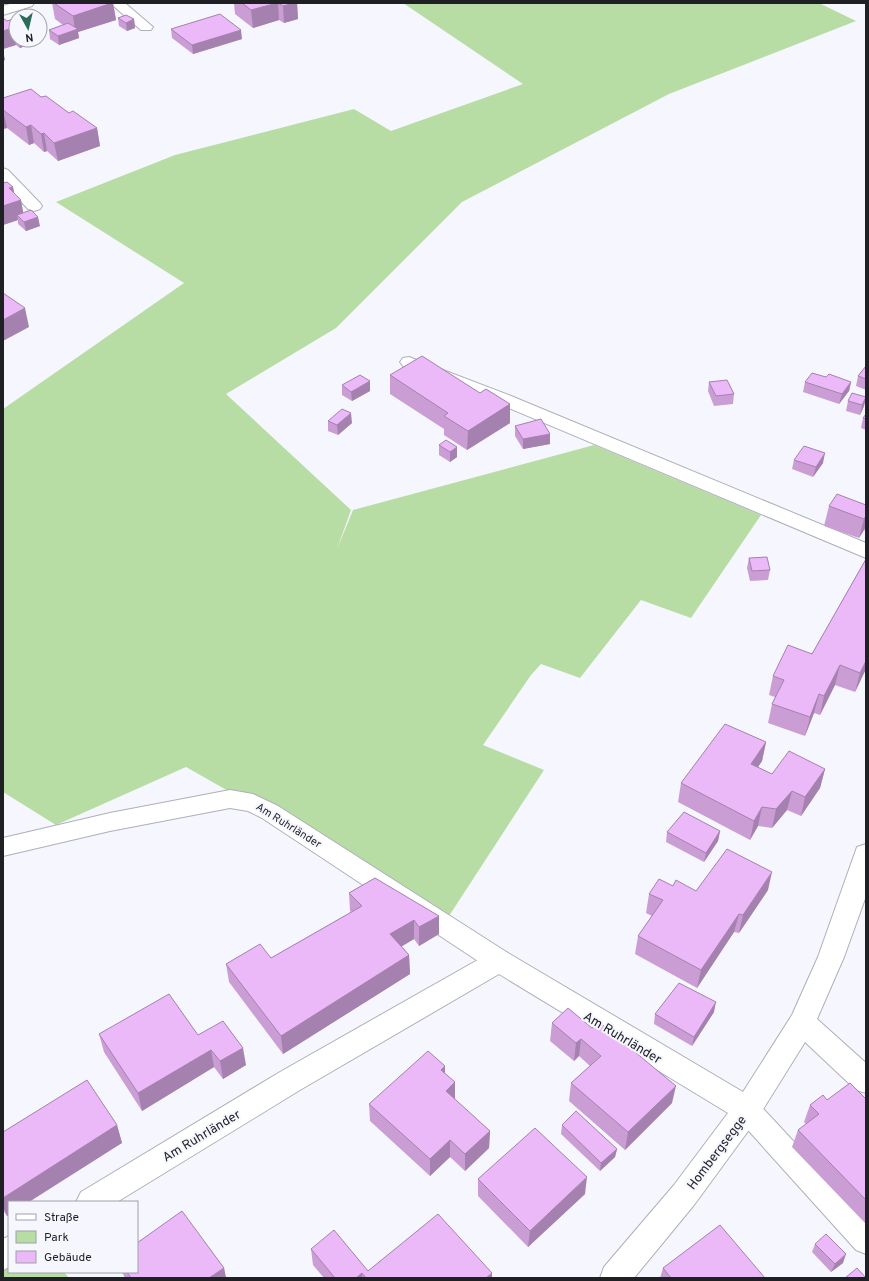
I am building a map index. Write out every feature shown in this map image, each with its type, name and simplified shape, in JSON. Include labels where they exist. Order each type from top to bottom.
[{"type":"street","points":[[3,11],[28,3]]},
{"type":"street","name":"Hombergsegge","points":[[618,1277],[684,1195],[747,1110],[802,1022],[831,957],[857,886],[866,854]]},
{"type":"street","name":"Am Ruhrländer","points":[[93,1201],[290,1081],[499,962],[747,1110]]},
{"type":"street","points":[[802,1022],[866,1081]]},
{"type":"lane","points":[[117,3],[146,27]]},
{"type":"lane","points":[[3,173],[34,206]]},
{"type":"lane","points":[[409,362],[505,400],[866,551]]},
{"type":"lane","name":"Am Ruhrländer","points":[[3,847],[110,822],[230,799],[253,803],[270,812],[499,962]]},
{"type":"lane","points":[[747,1110],[866,1240]]},
{"type":"green space","points":[[403,3],[819,3],[856,21],[669,94],[462,202],[336,328],[226,394],[351,510],[337,549],[353,510],[594,445],[761,515],[691,618],[641,600],[580,678],[541,664],[531,675],[483,745],[544,770],[449,916],[186,767],[56,825],[3,792],[3,409],[184,283],[56,202],[175,155],[354,109],[391,131],[523,84]]},
{"type":"green space","points":[[8,1265],[8,1273],[65,1273],[69,1278],[3,1278],[3,1268]]},
{"type":"building","points":[[54,3],[112,3],[73,16]]},
{"type":"building","points":[[242,3],[277,3],[251,10]]},
{"type":"building","points":[[278,3],[294,3],[283,6]]},
{"type":"building","points":[[220,14],[241,30],[192,45],[171,29]]},
{"type":"building","points":[[126,15],[134,19],[126,23],[118,18]]},
{"type":"building","points":[[3,18],[8,21],[8,29],[3,31]]},
{"type":"building","points":[[68,23],[78,29],[58,36],[49,30]]},
{"type":"building","points":[[31,89],[41,97],[46,96],[69,113],[73,111],[97,128],[54,143],[44,133],[41,134],[31,125],[26,127],[3,110],[3,98]]},
{"type":"building","points":[[7,182],[13,187],[9,188],[21,200],[3,206],[3,183]]},
{"type":"building","points":[[31,210],[38,217],[24,222],[17,215]]},
{"type":"building","points":[[3,293],[25,308],[3,320]]},
{"type":"building","points":[[422,356],[480,393],[486,389],[510,404],[468,431],[444,416],[448,413],[390,375]]},
{"type":"building","points":[[866,366],[866,379],[858,376]]},
{"type":"building","points":[[812,373],[826,377],[829,374],[851,382],[842,394],[805,382]]},
{"type":"building","points":[[360,375],[370,381],[351,392],[342,385]]},
{"type":"building","points":[[727,380],[734,394],[716,396],[709,382]]},
{"type":"building","points":[[852,393],[866,397],[862,405],[848,401]]},
{"type":"building","points":[[342,409],[351,413],[337,425],[328,421]]},
{"type":"building","points":[[541,419],[550,434],[523,439],[515,426]]},
{"type":"building","points":[[446,440],[457,447],[450,452],[439,445]]},
{"type":"building","points":[[804,446],[825,453],[816,467],[794,460]]},
{"type":"building","points":[[837,494],[866,505],[866,516],[864,519],[829,506]]},
{"type":"building","points":[[767,557],[770,570],[752,571],[749,558]]},
{"type":"building","points":[[866,559],[866,661],[860,673],[840,665],[824,696],[819,694],[810,717],[772,704],[784,680],[773,676],[788,645],[812,654]]},
{"type":"building","points":[[725,724],[766,742],[751,764],[772,774],[789,751],[825,769],[805,797],[792,791],[776,809],[762,807],[754,821],[681,783]]},
{"type":"building","points":[[684,812],[720,831],[706,853],[667,832]]},
{"type":"building","points":[[727,849],[772,872],[743,915],[739,914],[701,970],[638,936],[663,900],[649,894],[659,879],[673,886],[676,880],[696,891]]},
{"type":"building","points":[[375,878],[439,916],[419,927],[414,920],[390,934],[409,955],[281,1036],[226,964],[260,944],[271,958],[362,906],[349,893]]},
{"type":"building","points":[[679,983],[716,1002],[694,1037],[655,1014]]},
{"type":"building","points":[[169,994],[198,1035],[223,1021],[243,1048],[220,1061],[211,1050],[138,1093],[99,1034]]},
{"type":"building","points":[[568,1008],[592,1028],[599,1022],[676,1086],[628,1132],[571,1083],[601,1056],[581,1039],[576,1043],[552,1023]]},
{"type":"building","points":[[428,1051],[445,1066],[441,1070],[455,1082],[446,1091],[490,1131],[465,1154],[450,1140],[430,1159],[369,1104]]},
{"type":"building","points":[[87,1080],[117,1125],[3,1198],[3,1132]]},
{"type":"building","points":[[850,1083],[866,1099],[866,1200],[798,1130],[819,1114],[810,1105],[823,1095],[827,1100]]},
{"type":"building","points":[[576,1111],[617,1149],[601,1163],[562,1125]]},
{"type":"building","points":[[535,1128],[587,1177],[530,1231],[478,1179]]},
{"type":"building","points":[[182,1211],[224,1268],[209,1278],[131,1278],[128,1273],[138,1273],[138,1242]]},
{"type":"building","points":[[438,1214],[492,1273],[486,1278],[366,1278],[362,1273],[356,1278],[335,1278],[311,1249],[334,1230],[368,1271]]},
{"type":"building","points":[[720,1225],[765,1278],[671,1278],[663,1268]]},
{"type":"building","points":[[826,1234],[846,1254],[835,1264],[815,1244]]},
{"type":"building","points":[[857,1268],[866,1278],[845,1278]]}]
